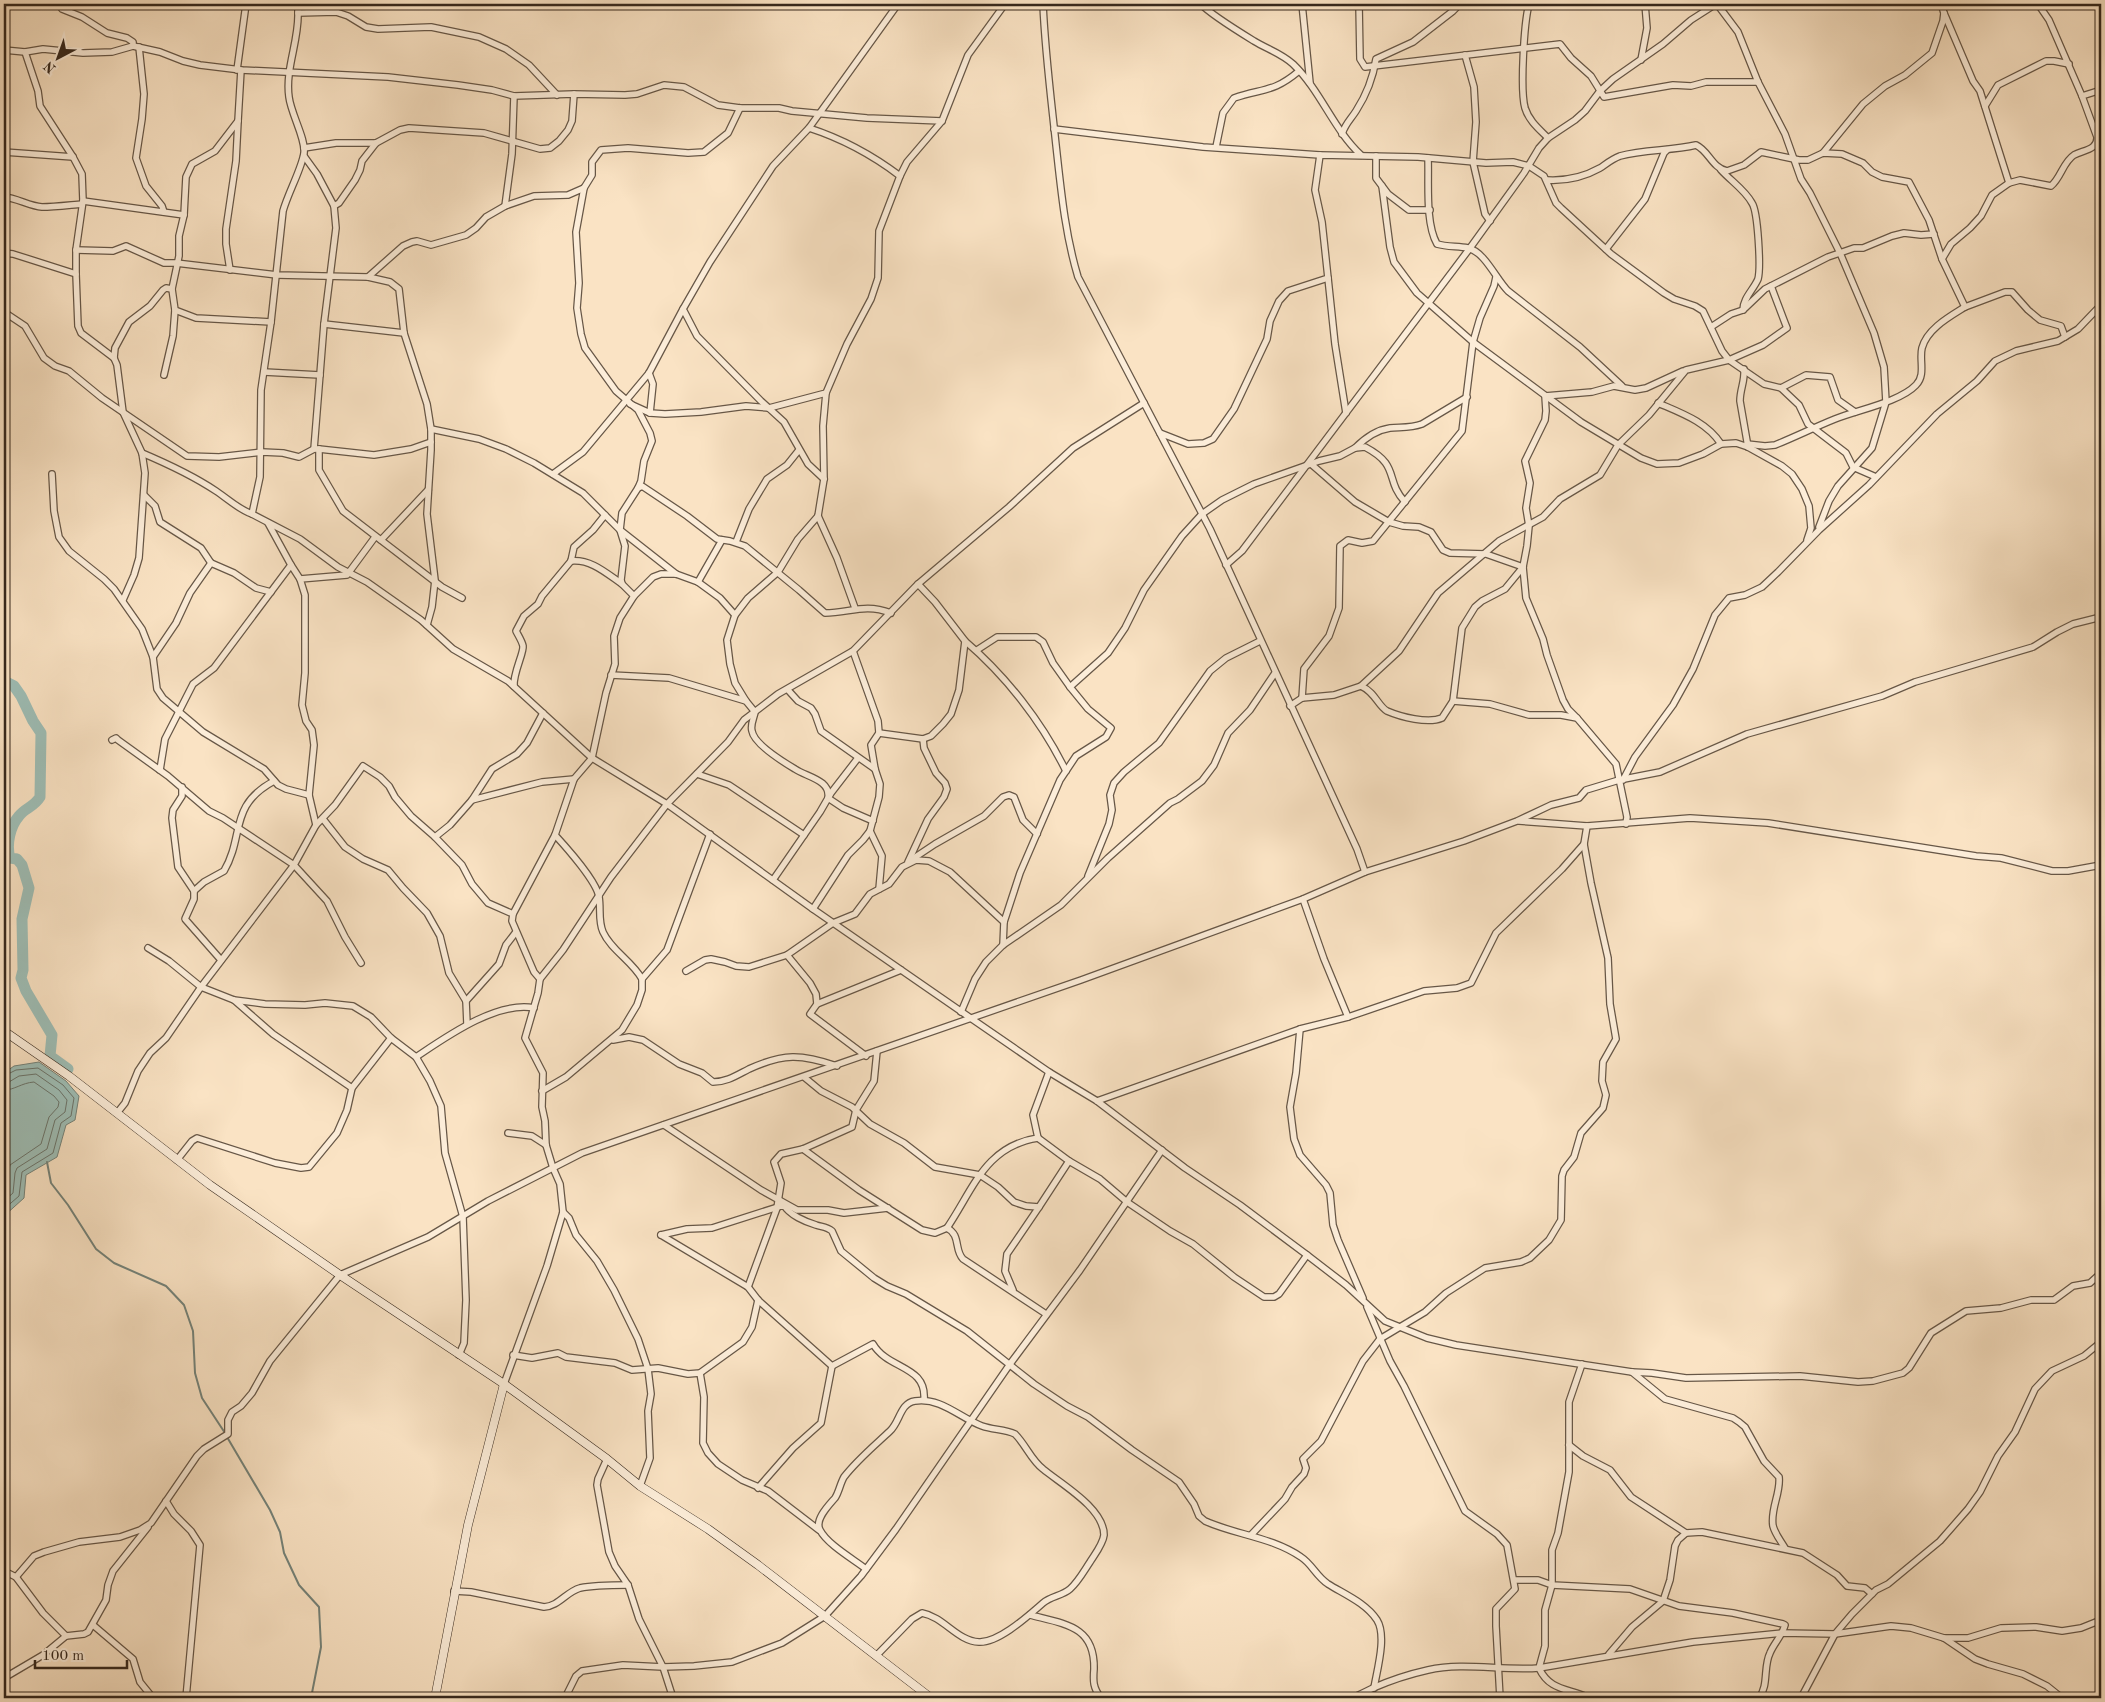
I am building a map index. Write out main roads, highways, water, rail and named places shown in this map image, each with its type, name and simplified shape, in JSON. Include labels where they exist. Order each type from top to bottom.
[{"type":"water","points":[[39,1062],[66,1081],[79,1096],[75,1120],[66,1125],[57,1157],[26,1175],[24,1198],[4,1216],[4,1073],[14,1066]]},
{"type":"waterway","points":[[4,681],[14,686],[41,733],[40,797],[21,813],[16,820],[11,830],[9,842],[10,858],[17,859],[22,865],[29,888],[22,919],[23,970],[21,978],[26,991],[52,1035],[50,1056],[68,1069]]},
{"type":"waterway","points":[[47,1162],[51,1183],[68,1205],[96,1249],[114,1263],[166,1286],[184,1305],[193,1331],[195,1373],[202,1398],[225,1433]]},
{"type":"waterway","points":[[227,1437],[270,1510],[280,1532],[284,1553],[299,1585],[319,1607],[321,1647],[311,1698]]}]
